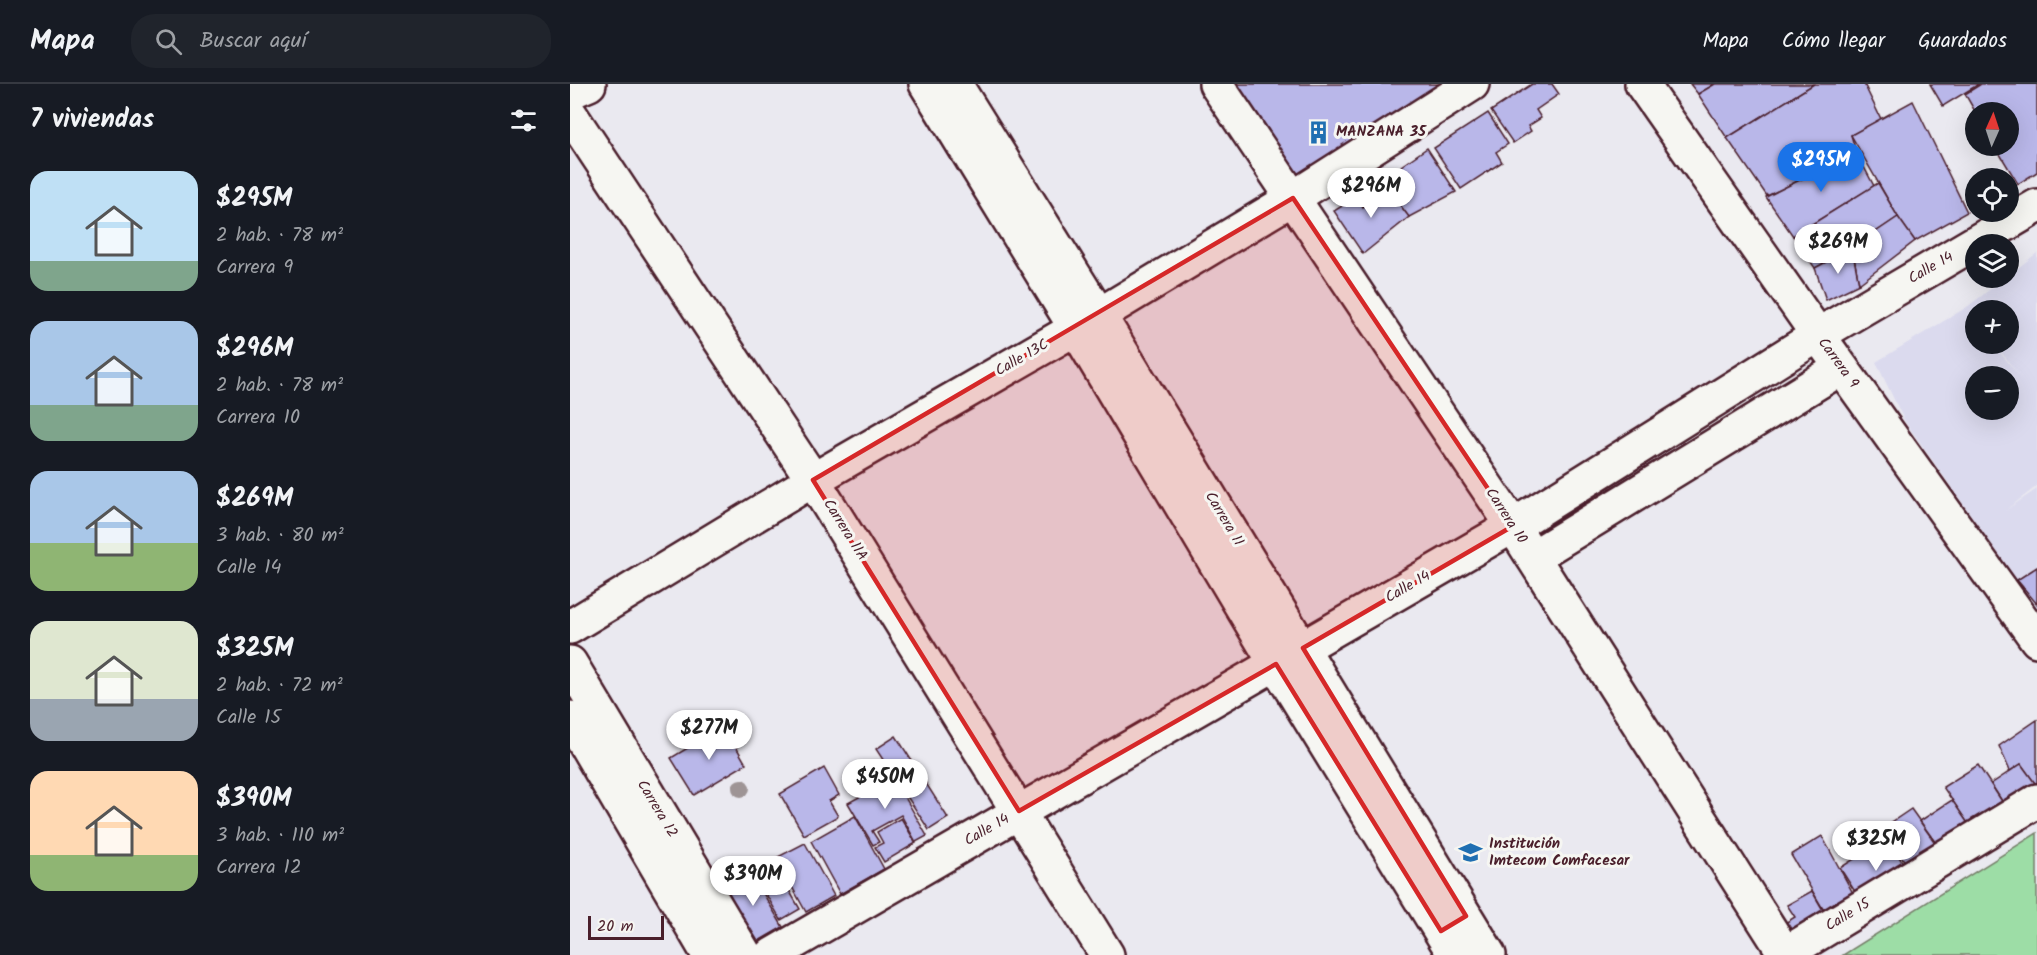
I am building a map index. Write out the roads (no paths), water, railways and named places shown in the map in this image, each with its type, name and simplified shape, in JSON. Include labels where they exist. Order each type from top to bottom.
[{"type":"street","points":[[570,92],[590,84]]},
{"type":"street","name":"Carrera 11","points":[[926,84],[1087,321]]},
{"type":"street","name":"Carrera 11","points":[[956,84],[1087,321],[1454,934],[1489,955]]},
{"type":"street","name":"Carrera 10","points":[[1216,84],[1513,526],[1785,955]]},
{"type":"street","name":"Calle 13C","points":[[570,627],[813,480],[1293,198],[1472,84]]},
{"type":"street","name":"Carrera 9","points":[[1642,84],[1841,368],[2037,640]]},
{"type":"street","name":"Carrera 11A","points":[[570,114],[813,480],[1107,955]]},
{"type":"street","name":"Calle 14","points":[[772,955],[1513,526],[1818,334],[2037,206]]},
{"type":"street","points":[[1533,557],[1841,368]]},
{"type":"street","name":"Carrera 12","points":[[570,663],[745,955]]},
{"type":"street","name":"Carrera 12","points":[[570,718],[709,955]]},
{"type":"street","name":"Calle 15","points":[[1785,955],[2037,801]]},
{"type":"place","name":"MANZANA 35","points":[[1318,132]]},
{"type":"place","name":"Institución Imtecom Comfacesar","points":[[1471,853]]}]
